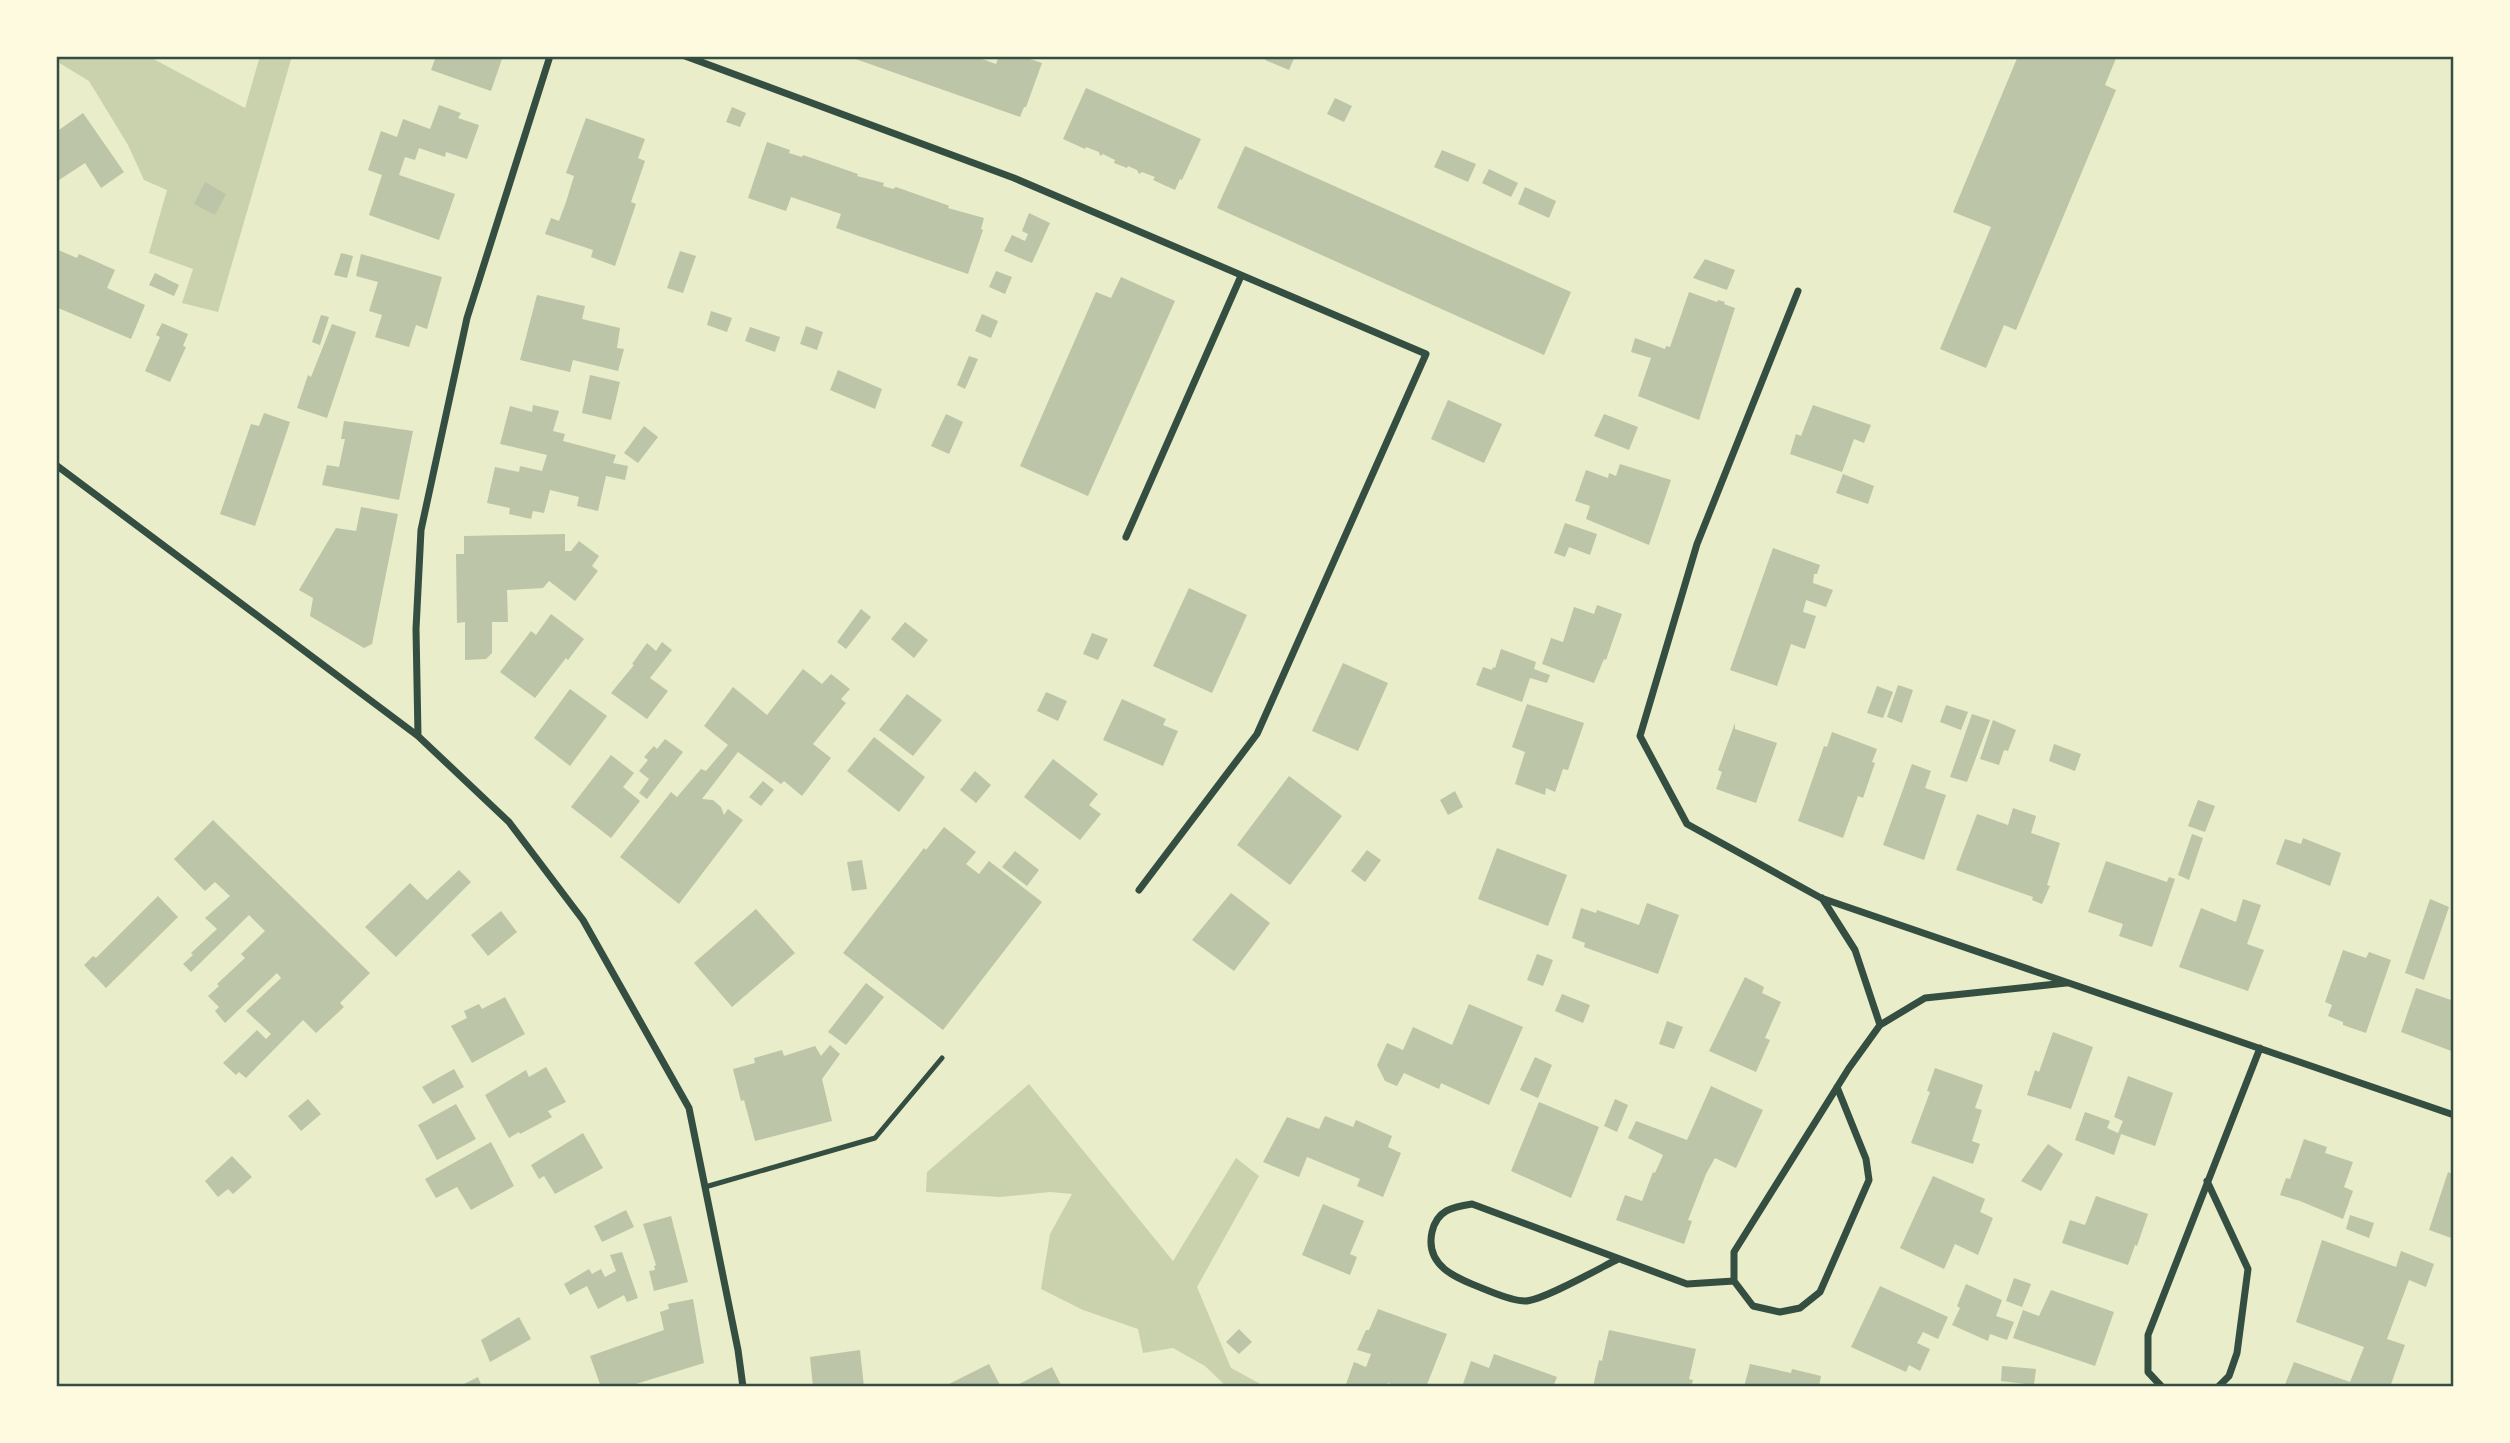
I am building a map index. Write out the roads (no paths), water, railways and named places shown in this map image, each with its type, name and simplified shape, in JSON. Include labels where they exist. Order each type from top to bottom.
[{"type":"street","points":[[418,736],[416,629],[421,530],[467,318],[550,56]]},
{"type":"street","points":[[684,56],[1014,178],[1426,354],[1257,734],[1139,890]]},
{"type":"street","points":[[1126,537],[1241,276]]},
{"type":"street","points":[[1798,291],[1697,544],[1640,736],[1687,824],[1821,898],[2454,1115]]},
{"type":"street","points":[[56,465],[418,736],[509,822],[583,920],[689,1108],[738,1350],[743,1387]]},
{"type":"street","points":[[1821,898],[1855,950],[1880,1026]]},
{"type":"street","points":[[1837,1087],[1866,1158],[1869,1180],[1820,1292],[1801,1308],[1780,1312],[1753,1306],[1734,1281],[1734,1252],[1837,1087],[1880,1026],[1925,998],[2070,983]]},
{"type":"street","points":[[2162,1387],[2148,1372],[2148,1335],[2260,1048]]},
{"type":"street","points":[[2207,1181],[2248,1269],[2237,1353],[2229,1376],[2218,1387]]},
{"type":"street","points":[[1618,1259],[1551,1292],[1526,1301],[1502,1296],[1448,1273],[1436,1260],[1430,1244],[1434,1222],[1450,1208],[1472,1204],[1687,1284],[1734,1281]]},
{"type":"lane","points":[[705,1187],[875,1138],[942,1058]]}]
